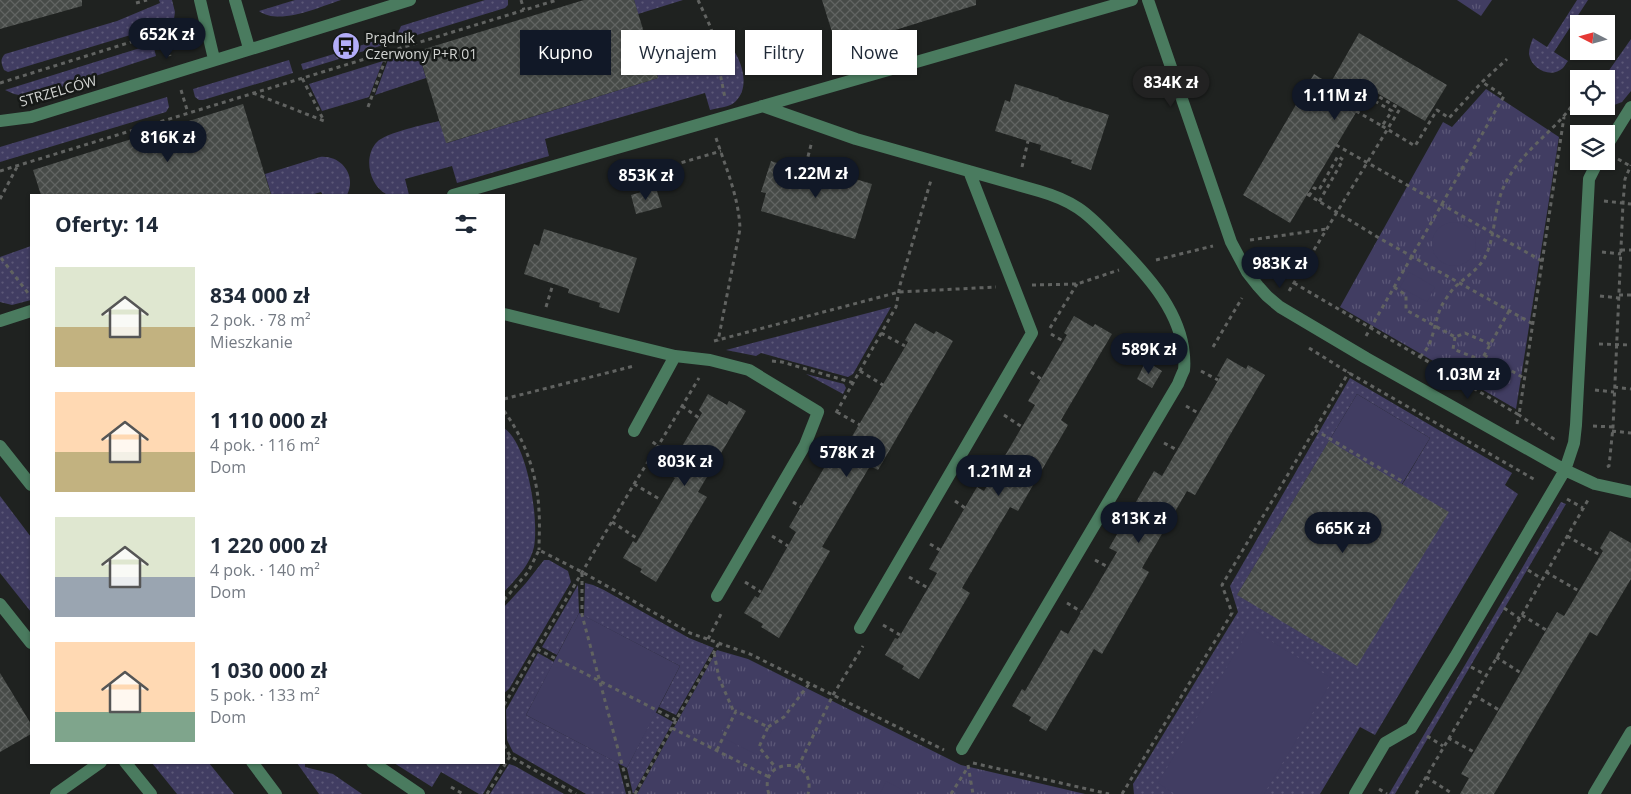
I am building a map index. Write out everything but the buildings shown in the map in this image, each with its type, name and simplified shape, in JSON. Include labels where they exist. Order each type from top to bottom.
[{"type":"street","points":[[200,0],[214,59]]},
{"type":"street","points":[[235,0],[249,48]]},
{"type":"street","name":"STRZELCÓW","points":[[0,121],[31,117],[249,48],[410,0]]},
{"type":"street","points":[[456,194],[1132,0]]},
{"type":"street","points":[[1148,0],[1231,242],[1247,272],[1267,296],[1280,306],[1366,358],[1565,470],[1595,484],[1631,492]]},
{"type":"street","points":[[762,106],[816,126],[1062,199],[1079,208],[1103,230],[1150,280],[1175,319],[1180,334],[1184,370],[1178,384],[957,751]]},
{"type":"street","points":[[1615,133],[1631,107]]},
{"type":"street","points":[[1355,794],[1385,743],[1411,728],[1460,649],[1565,470],[1576,424],[1589,179],[1594,170]]},
{"type":"street","points":[[860,628],[1032,333],[969,171]]},
{"type":"street","points":[[0,320],[28,313]]},
{"type":"street","points":[[505,314],[675,356],[710,360],[748,370],[818,412],[805,445],[717,596]]},
{"type":"street","points":[[634,430],[675,356]]},
{"type":"street","points":[[0,446],[30,484]]},
{"type":"street","points":[[0,604],[30,642]]},
{"type":"street","points":[[1594,794],[1631,732]]},
{"type":"street","points":[[56,794],[98,764]]},
{"type":"street","points":[[127,764],[151,794]]},
{"type":"street","points":[[254,764],[276,794]]},
{"type":"street","points":[[375,764],[418,794]]},
{"type":"path","points":[[136,3],[147,0]]},
{"type":"path","points":[[521,0],[524,10]]},
{"type":"path","points":[[0,170],[557,0]]},
{"type":"path","points":[[698,0],[711,28],[728,116]]},
{"type":"path","points":[[0,83],[163,32],[194,17]]},
{"type":"path","points":[[163,32],[170,55]]},
{"type":"path","points":[[368,107],[388,52]]},
{"type":"path","points":[[1356,111],[1415,146],[1435,109],[1450,118],[1482,82],[1507,59]]},
{"type":"path","points":[[253,93],[324,121],[302,78]]},
{"type":"path","points":[[1362,343],[1504,96],[1482,82]]},
{"type":"path","points":[[1286,296],[1401,108],[1355,83],[1352,88],[1392,111],[1382,126]]},
{"type":"path","points":[[182,92],[188,113]]},
{"type":"path","points":[[1420,357],[1429,346],[1434,326],[1443,305],[1453,289],[1473,272],[1484,258],[1492,232],[1496,208],[1506,182],[1529,150],[1564,117],[1570,109]]},
{"type":"path","points":[[1519,414],[1564,117]]},
{"type":"path","points":[[505,703],[634,484],[710,360],[718,340],[740,229],[740,214],[711,121]]},
{"type":"path","points":[[804,172],[816,126]]},
{"type":"path","points":[[1018,185],[1028,141]]},
{"type":"path","points":[[1336,145],[1542,261]]},
{"type":"path","points":[[624,146],[633,177],[720,152]]},
{"type":"path","points":[[1319,202],[1343,160],[1338,156],[1319,190],[1314,188],[1308,195],[1319,202],[1412,256],[1533,324]]},
{"type":"path","points":[[818,412],[833,420],[896,307],[936,162]]},
{"type":"path","points":[[0,199],[19,165]]},
{"type":"path","points":[[1607,467],[1609,466],[1612,431],[1623,203],[1626,179],[1631,165]]},
{"type":"path","points":[[647,173],[651,190]]},
{"type":"path","points":[[1588,200],[1631,204]]},
{"type":"path","points":[[1247,240],[1327,229]]},
{"type":"path","points":[[1161,268],[1156,260],[1212,246]]},
{"type":"path","points":[[1621,250],[1631,250]]},
{"type":"path","points":[[1,258],[30,296]]},
{"type":"path","points":[[710,342],[899,292],[1077,284],[1136,265]]},
{"type":"path","points":[[1032,333],[1048,332],[1077,284]]},
{"type":"path","points":[[1294,284],[1519,414],[1571,451]]},
{"type":"path","points":[[1394,287],[1406,294],[1406,310],[1455,337],[1465,334],[1490,344]]},
{"type":"path","points":[[1619,294],[1631,295]]},
{"type":"path","points":[[1213,346],[1242,298]]},
{"type":"path","points":[[1468,384],[1509,311]]},
{"type":"path","points":[[881,333],[905,346]]},
{"type":"path","points":[[1455,337],[1453,349],[1482,360]]},
{"type":"path","points":[[1581,343],[1631,345]]},
{"type":"path","points":[[1484,355],[1524,378]]},
{"type":"path","points":[[748,370],[756,360],[782,362],[854,383]]},
{"type":"path","points":[[505,400],[637,366]]},
{"type":"path","points":[[1122,794],[1232,613],[1222,585],[1349,373],[1350,368]]},
{"type":"path","points":[[1199,370],[1218,380]]},
{"type":"path","points":[[860,371],[883,385]]},
{"type":"path","points":[[1614,387],[1631,389]]},
{"type":"path","points":[[682,406],[699,418]]},
{"type":"path","points":[[837,412],[860,425]]},
{"type":"path","points":[[505,413],[518,434],[533,471],[539,510],[539,550],[528,572],[505,599]]},
{"type":"path","points":[[634,430],[675,455]]},
{"type":"path","points":[[1315,430],[1402,481]]},
{"type":"path","points":[[1612,431],[1631,433]]},
{"type":"path","points":[[634,484],[661,500]]},
{"type":"path","points":[[1416,794],[1522,615],[1590,495]]},
{"type":"path","points":[[1564,498],[1583,508]]},
{"type":"path","points":[[612,522],[638,540]]},
{"type":"path","points":[[767,533],[788,546]]},
{"type":"path","points":[[1567,536],[1600,555]]},
{"type":"path","points":[[539,550],[690,633],[750,654],[809,684],[957,751]]},
{"type":"path","points":[[582,572],[582,615],[630,794]]},
{"type":"path","points":[[1546,572],[1579,591]]},
{"type":"path","points":[[741,579],[761,592]]},
{"type":"path","points":[[708,639],[723,610]]},
{"type":"path","points":[[1522,615],[1546,630]]},
{"type":"path","points":[[798,767],[833,695],[870,634],[860,628]]},
{"type":"path","points":[[635,794],[719,643]]},
{"type":"path","points":[[537,649],[676,720]]},
{"type":"path","points":[[714,653],[719,678],[733,710],[768,727]]},
{"type":"path","points":[[1496,657],[1521,673]]},
{"type":"path","points":[[776,768],[759,747],[768,727],[784,717],[809,684]]},
{"type":"path","points":[[1474,695],[1499,710]]},
{"type":"path","points":[[717,750],[736,711]]},
{"type":"path","points":[[672,728],[769,777]]},
{"type":"path","points":[[1448,738],[1474,752]]},
{"type":"path","points":[[505,747],[510,756],[576,794]]},
{"type":"path","points":[[487,794],[510,756]]},
{"type":"path","points":[[951,794],[969,762],[1092,792],[1109,794]]},
{"type":"path","points":[[769,794],[767,784],[769,777],[776,768],[790,765],[798,767],[804,772],[808,780],[808,794]]},
{"type":"path","points":[[968,766],[973,794]]},
{"type":"path","points":[[1426,777],[1453,794]]},
{"type":"path","points":[[451,787],[463,794]]},
{"type":"green space","points":[[159,0],[172,0],[175,12],[174,19],[167,24],[8,72],[4,70],[2,58],[5,54],[117,21],[160,3]]},
{"type":"green space","points":[[295,0],[341,0],[311,11],[288,16],[277,17],[259,11]]},
{"type":"green space","points":[[485,0],[508,0],[508,5],[505,8],[394,42],[401,26]]},
{"type":"green space","points":[[634,0],[683,0],[638,14]]},
{"type":"green space","points":[[1457,0],[1492,0],[1481,16]]},
{"type":"green space","points":[[1577,0],[1588,0],[1578,15],[1570,15],[1570,28],[1554,52],[1568,61],[1563,68],[1553,73],[1537,68],[1529,54],[1533,38],[1547,47]]},
{"type":"green space","points":[[388,37],[386,44],[348,56],[346,50]]},
{"type":"green space","points":[[1631,39],[1631,91],[1622,102],[1615,105],[1615,70],[1609,70]]},
{"type":"green space","points":[[153,44],[156,56],[65,86],[19,95],[5,90]]},
{"type":"green space","points":[[418,51],[426,78],[375,95],[388,60]]},
{"type":"green space","points":[[337,53],[339,59],[303,70],[301,64]]},
{"type":"green space","points":[[735,53],[740,61],[744,78],[741,94],[731,105],[710,110],[705,93],[545,139],[549,156],[457,183],[452,166],[405,179],[409,194],[386,194],[375,184],[372,177],[369,162],[370,155],[377,142],[388,135],[439,121],[447,143],[658,78],[657,75],[735,75]]},
{"type":"green space","points":[[289,60],[293,73],[203,100],[195,97],[193,89]]},
{"type":"green space","points":[[383,61],[369,97],[322,111],[309,84]]},
{"type":"green space","points":[[1486,89],[1559,137],[1516,409],[1340,307],[1443,122],[1452,127]]},
{"type":"green space","points":[[167,97],[169,107],[166,112],[0,162],[0,147]]},
{"type":"green space","points":[[320,157],[328,157],[334,159],[345,168],[350,180],[350,188],[347,194],[322,194],[321,192],[314,194],[271,194],[265,174]]},
{"type":"green space","points":[[1454,222],[1466,226],[1472,232],[1476,244],[1472,256],[1466,262],[1454,266],[1442,262],[1436,256],[1432,244],[1436,232],[1442,226]]},
{"type":"green space","points":[[30,246],[30,300],[12,305],[0,302],[0,257]]},
{"type":"green space","points":[[1409,272],[1435,287],[1427,302],[1400,287]]},
{"type":"green space","points":[[891,307],[853,374],[848,377],[761,353],[756,356],[726,350]]},
{"type":"green space","points":[[806,374],[844,384],[846,388],[843,394]]},
{"type":"green space","points":[[1350,378],[1512,473],[1505,485],[1518,494],[1375,735],[1360,727],[1320,794],[1134,794],[1133,784],[1238,612],[1230,586]],"holes":[[[1357,394],[1430,438],[1402,485],[1237,595]]]},
{"type":"green space","points":[[1357,394],[1430,438],[1402,484],[1449,512],[1357,666],[1237,595]]},
{"type":"green space","points":[[505,429],[520,450],[530,483],[533,502],[535,519],[534,547],[522,571],[505,591]]},
{"type":"green space","points":[[0,496],[30,536],[30,611],[0,573]]},
{"type":"green space","points":[[1561,502],[1566,504],[1395,794],[1389,794]]},
{"type":"green space","points":[[544,560],[549,560],[568,571],[571,582],[509,689],[505,692],[505,606]]},
{"type":"green space","points":[[585,583],[604,590],[689,638],[714,648],[676,715],[659,707],[680,666],[584,616]]},
{"type":"green space","points":[[578,585],[579,613],[557,655],[542,647]]},
{"type":"green space","points":[[579,613],[680,666],[627,768],[526,715]]},
{"type":"green space","points":[[1250,628],[1333,679],[1264,794],[1175,794],[1158,783]]},
{"type":"green space","points":[[717,650],[748,659],[961,765],[1085,794],[637,794]]},
{"type":"green space","points":[[538,653],[554,662],[526,715],[618,763],[626,794],[586,794],[513,752],[507,740],[506,710]]},
{"type":"green space","points":[[735,707],[774,726],[759,756],[720,736]]},
{"type":"green space","points":[[655,712],[673,722],[633,794],[627,768]]},
{"type":"green space","points":[[153,764],[210,764],[234,794],[177,794]]},
{"type":"green space","points":[[298,764],[305,764],[305,767],[333,774],[362,794],[319,794]]},
{"type":"green space","points":[[396,764],[500,764],[483,794],[479,794],[441,772],[432,787]]},
{"type":"green space","points":[[509,764],[515,766],[564,794],[490,794]]},
{"type":"green space","points":[[886,781],[910,794],[880,794]]},
{"type":"place","name":"Prądnik Czerwony P+R 01","points":[[346,46]]}]
